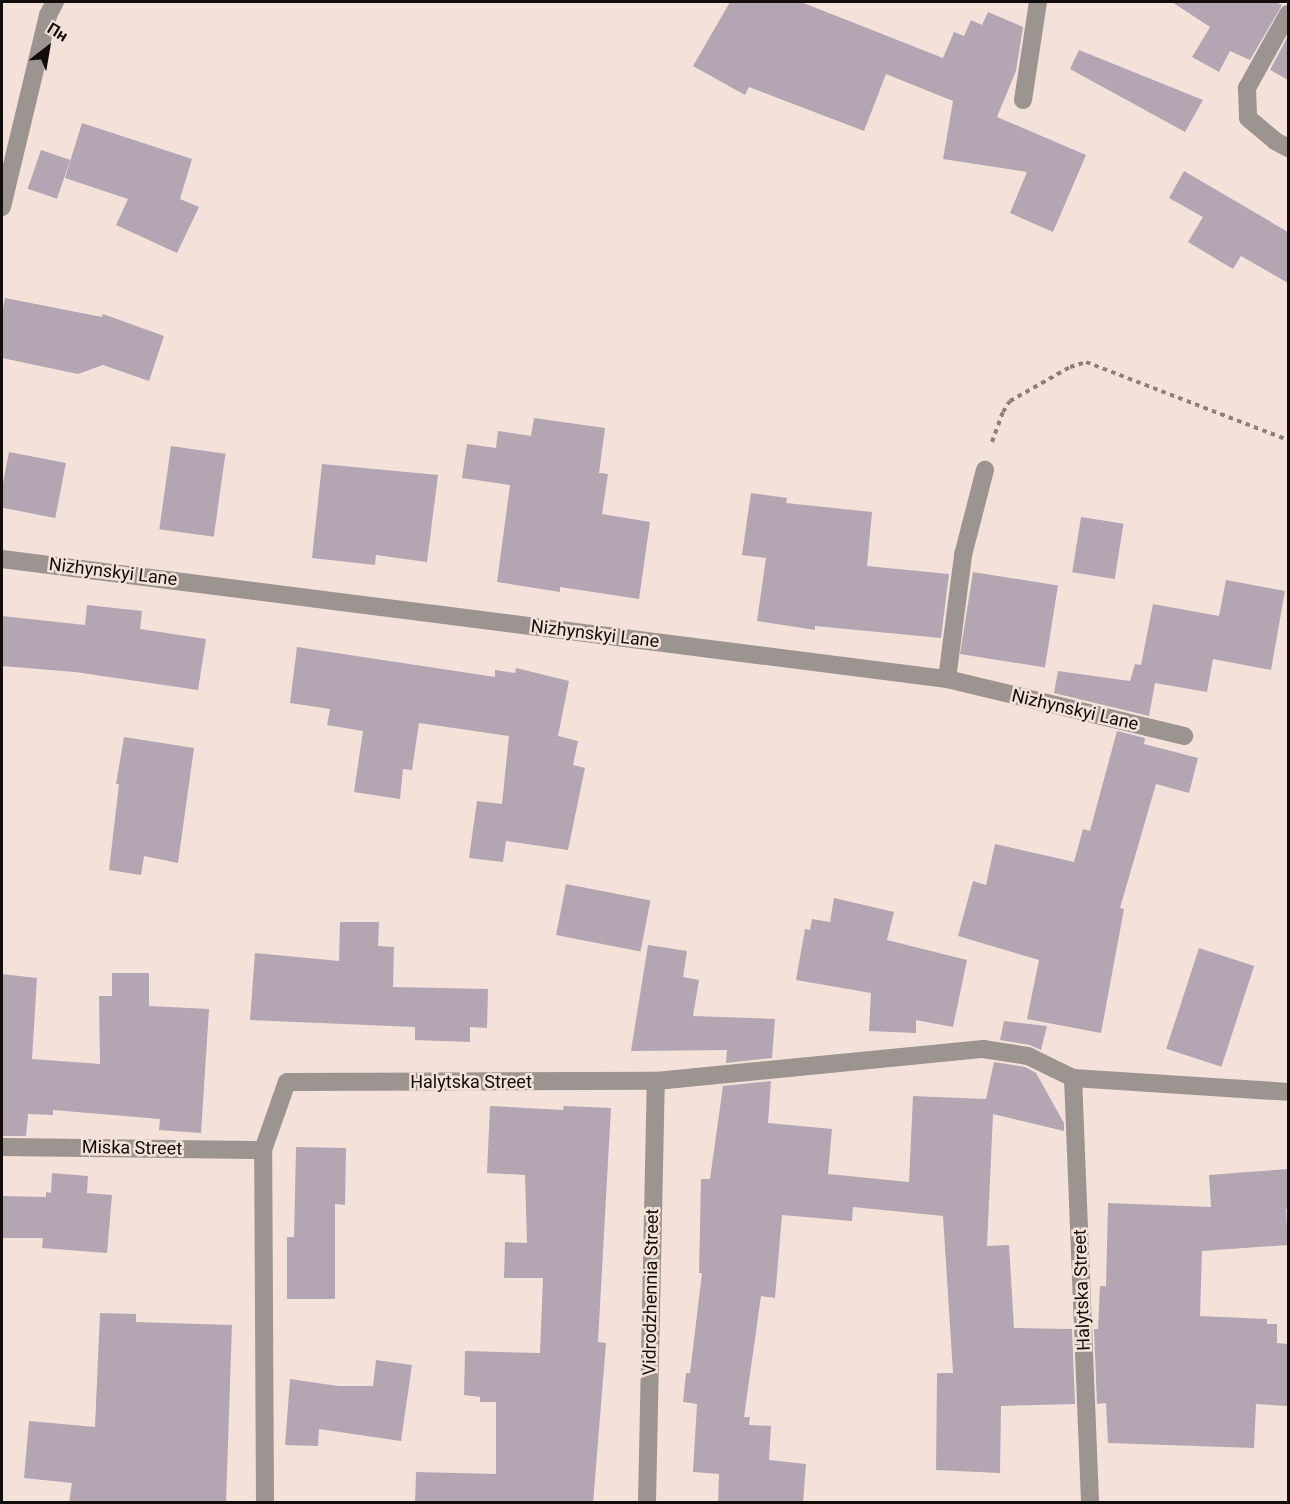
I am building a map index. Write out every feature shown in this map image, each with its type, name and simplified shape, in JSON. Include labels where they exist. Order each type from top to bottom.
[{"type":"street","points":[[2,207],[48,15],[55,2]]},
{"type":"street","points":[[1023,100],[1038,2]]},
{"type":"street","points":[[1288,14],[1247,88],[1248,118],[1275,141],[1288,148]]},
{"type":"street","points":[[947,679],[963,555],[985,470]]},
{"type":"street","name":"Nizhynskyi Lane","points":[[2,559],[947,679],[1184,736]]},
{"type":"street","name":"Halytska Street","points":[[265,1503],[263,1150],[287,1082],[656,1081],[983,1048],[1028,1056],[1073,1078],[1288,1092]]},
{"type":"street","name":"Halytska Street","points":[[1073,1078],[1090,1503]]},
{"type":"street","name":"Vidrodzhennia Street","points":[[647,1503],[656,1081]]},
{"type":"street","name":"Miska Street","points":[[2,1147],[263,1150]]},
{"type":"path","points":[[985,470],[994,435],[1010,401],[1070,367],[1086,362],[1288,440]]},
{"type":"building","points":[[730,2],[801,2],[943,58],[954,32],[964,36],[971,20],[982,25],[988,12],[1023,27],[1016,71],[997,117],[1086,155],[1053,232],[1010,213],[1027,172],[943,159],[953,101],[886,74],[864,131],[749,87],[745,95],[693,66]]},
{"type":"building","points":[[1172,2],[1275,2],[1282,5],[1250,60],[1230,51],[1219,72],[1192,57],[1210,27]]},
{"type":"building","points":[[1288,36],[1288,80],[1270,70]]},
{"type":"building","points":[[1079,50],[1203,100],[1185,132],[1070,69]]},
{"type":"building","points":[[82,123],[192,159],[180,199],[199,207],[177,253],[116,225],[128,199],[65,178]]},
{"type":"building","points":[[41,150],[70,160],[57,199],[28,189]]},
{"type":"building","points":[[1184,171],[1288,232],[1288,283],[1241,256],[1233,269],[1188,242],[1203,217],[1169,198]]},
{"type":"building","points":[[5,298],[102,317],[103,314],[164,336],[149,381],[103,365],[78,374],[2,358],[2,314]]},
{"type":"building","points":[[534,418],[605,428],[599,473],[608,474],[602,514],[650,522],[639,599],[560,587],[560,592],[497,582],[510,485],[462,478],[467,444],[496,448],[498,431],[531,436]]},
{"type":"building","points":[[171,446],[225,454],[214,537],[159,529]]},
{"type":"building","points":[[9,452],[66,463],[55,518],[2,508],[2,488]]},
{"type":"building","points":[[322,464],[438,475],[427,562],[376,555],[375,565],[312,558]]},
{"type":"building","points":[[751,493],[787,498],[786,503],[872,512],[867,566],[949,574],[941,638],[815,626],[815,630],[757,621],[766,558],[742,555]]},
{"type":"building","points":[[1081,517],[1123,524],[1115,579],[1072,572]]},
{"type":"building","points":[[973,572],[1058,585],[1045,667],[960,654]]},
{"type":"building","points":[[1226,580],[1285,591],[1271,670],[1213,659],[1207,692],[1155,683],[1149,716],[1054,693],[1058,671],[1130,681],[1135,664],[1141,665],[1153,604],[1219,616]]},
{"type":"building","points":[[87,605],[142,611],[140,629],[206,639],[198,690],[75,672],[2,666],[2,616],[85,625]]},
{"type":"building","points":[[297,647],[495,677],[495,670],[515,673],[516,668],[569,681],[558,736],[578,741],[573,765],[585,768],[568,850],[506,841],[503,862],[469,858],[477,801],[502,804],[509,736],[419,723],[412,770],[403,769],[400,799],[354,792],[363,731],[327,725],[330,709],[290,703]]},
{"type":"building","points":[[1117,731],[1145,738],[1144,744],[1198,758],[1189,793],[1156,784],[1120,908],[1124,909],[1101,1033],[1027,1019],[1039,960],[958,936],[973,881],[986,885],[995,844],[1074,862],[1083,829],[1090,831]]},
{"type":"building","points":[[124,737],[194,748],[178,863],[144,856],[141,875],[109,870],[119,784],[116,784]]},
{"type":"building","points":[[566,884],[650,900],[640,951],[556,935]]},
{"type":"building","points":[[834,898],[894,912],[887,940],[967,960],[953,1027],[916,1020],[916,1033],[869,1031],[871,993],[796,980],[805,929],[810,930],[812,919],[830,922]]},
{"type":"building","points":[[340,922],[379,922],[378,946],[394,947],[393,987],[488,989],[487,1028],[470,1027],[470,1042],[415,1040],[415,1027],[250,1020],[255,953],[339,961]]},
{"type":"building","points":[[648,945],[687,951],[683,977],[699,980],[693,1016],[775,1019],[772,1058],[726,1063],[727,1050],[631,1051]]},
{"type":"building","points":[[1199,948],[1254,966],[1221,1067],[1166,1049]]},
{"type":"building","points":[[112,973],[149,973],[149,1006],[209,1009],[201,1133],[159,1130],[160,1119],[53,1110],[53,1115],[28,1114],[26,1136],[2,1136],[2,974],[37,978],[32,1059],[100,1064],[99,996],[112,996]]},
{"type":"building","points":[[1004,1021],[1047,1026],[1041,1050],[1030,1045],[1000,1040]]},
{"type":"building","points":[[994,1062],[1025,1067],[1036,1073],[1064,1123],[1064,1131],[993,1114],[987,1246],[1009,1245],[1014,1328],[1072,1329],[1075,1404],[1001,1406],[1000,1473],[936,1470],[937,1373],[953,1373],[943,1216],[853,1207],[852,1221],[782,1215],[775,1298],[761,1296],[744,1417],[750,1417],[749,1425],[771,1426],[769,1460],[806,1464],[803,1503],[718,1503],[719,1474],[693,1472],[697,1404],[683,1402],[686,1373],[690,1373],[702,1273],[699,1273],[701,1179],[710,1179],[723,1086],[771,1081],[768,1123],[832,1129],[828,1174],[909,1182],[913,1096],[986,1099]]},
{"type":"building","points":[[490,1106],[563,1110],[564,1106],[611,1108],[598,1342],[606,1343],[593,1503],[415,1503],[416,1472],[496,1474],[496,1402],[480,1402],[480,1397],[464,1395],[465,1351],[540,1353],[543,1278],[504,1278],[505,1242],[527,1243],[525,1175],[487,1173]]},
{"type":"building","points":[[296,1147],[346,1148],[345,1205],[335,1204],[335,1299],[287,1299],[287,1237],[294,1237]]},
{"type":"building","points":[[1288,1169],[1288,1209],[1286,1209],[1288,1245],[1202,1251],[1200,1316],[1267,1319],[1267,1324],[1277,1324],[1277,1343],[1288,1344],[1288,1406],[1256,1404],[1254,1448],[1108,1443],[1106,1403],[1097,1404],[1094,1329],[1098,1329],[1100,1286],[1106,1286],[1108,1203],[1211,1207],[1209,1175]]},
{"type":"building","points":[[52,1173],[88,1176],[87,1193],[112,1195],[107,1253],[42,1248],[43,1238],[2,1238],[2,1196],[46,1197],[46,1192],[51,1193]]},
{"type":"building","points":[[100,1313],[136,1314],[136,1322],[232,1325],[226,1503],[69,1503],[72,1483],[24,1478],[29,1421],[95,1427]]},
{"type":"building","points":[[376,1360],[412,1365],[401,1441],[319,1429],[318,1446],[285,1445],[290,1379],[338,1386],[373,1386]]}]
